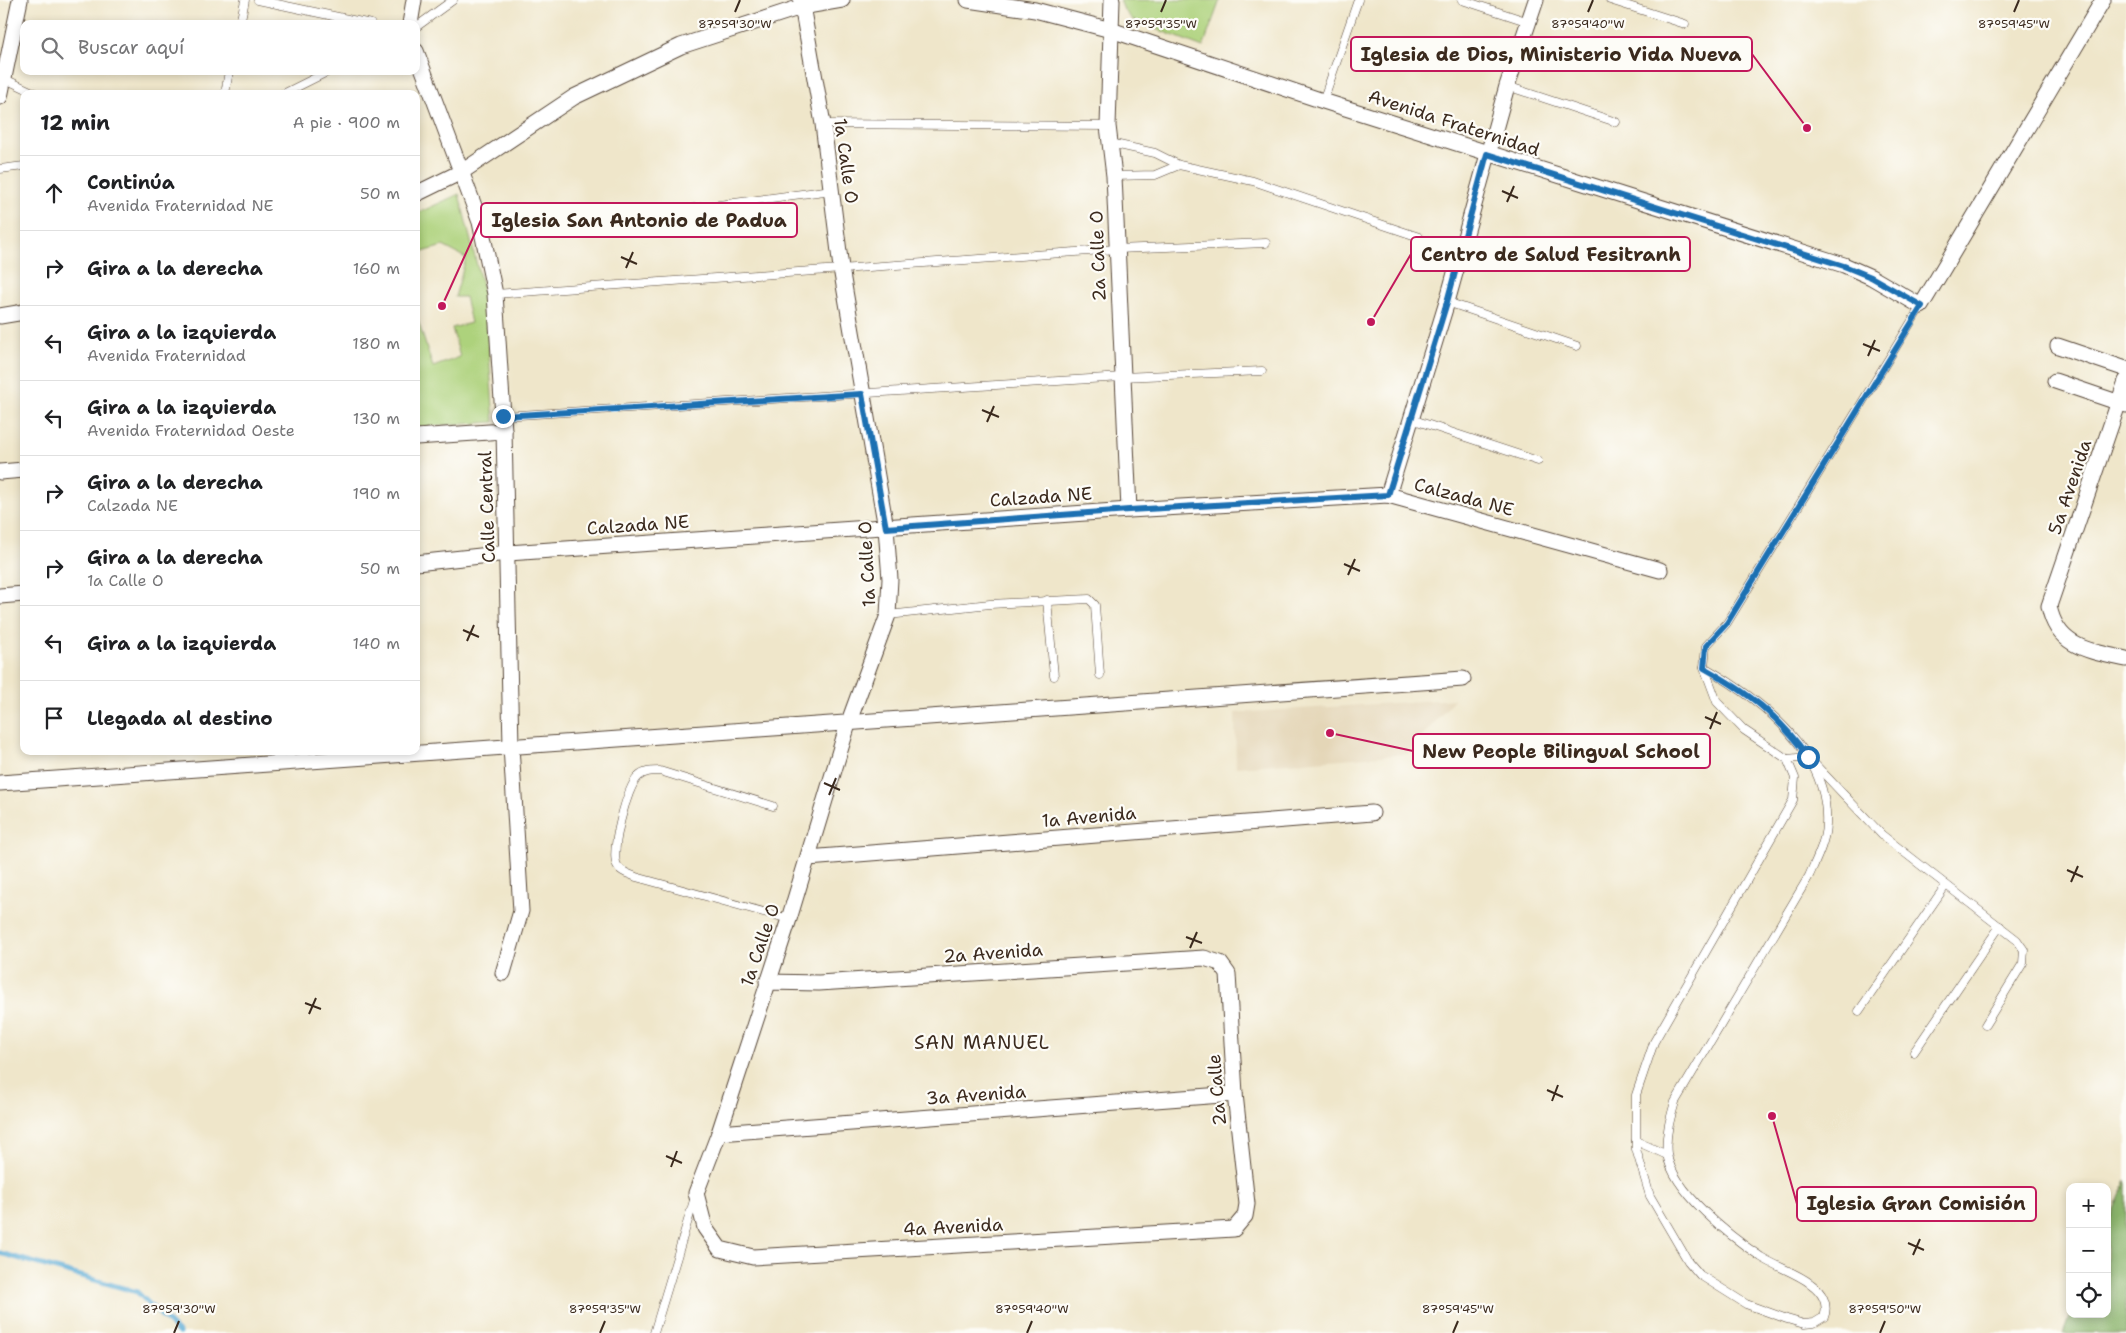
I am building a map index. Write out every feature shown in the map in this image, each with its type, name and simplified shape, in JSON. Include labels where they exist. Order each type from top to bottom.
[{"type":"street","points":[[0,97],[2,77],[20,0]]},
{"type":"street","points":[[411,20],[414,0]]},
{"type":"street","points":[[420,192],[463,171],[574,97],[681,46],[801,3],[842,0]]},
{"type":"street","name":"Avenida Fraternidad","points":[[968,0],[1035,10],[1111,30],[1487,154],[1844,266],[1871,277],[1922,306]]},
{"type":"street","name":"2a Calle O","points":[[1112,0],[1108,126],[1114,176],[1129,510]]},
{"type":"street","points":[[1388,495],[1447,302],[1507,86],[1536,0]]},
{"type":"street","points":[[1922,306],[2104,0]]},
{"type":"street","name":"1a Calle O","points":[[696,1193],[719,1133],[808,858],[848,724],[888,615],[890,579],[886,528],[841,268],[823,124],[801,3]]},
{"type":"street","name":"Calle Central","points":[[420,61],[463,171],[480,222],[496,294],[508,553],[511,746],[521,911],[502,973]]},
{"type":"street","points":[[0,316],[20,313]]},
{"type":"street","points":[[2058,346],[2126,369]]},
{"type":"street","points":[[2055,381],[2122,404]]},
{"type":"street","name":"5a Avenida","points":[[2126,381],[2122,404],[2048,606],[2052,624],[2071,643],[2087,650],[2126,659]]},
{"type":"street","points":[[420,436],[503,424]]},
{"type":"street","points":[[0,472],[20,470]]},
{"type":"street","name":"Calzada NE","points":[[420,562],[508,553],[1129,510],[1388,495],[1660,570]]},
{"type":"street","points":[[0,596],[20,594]]},
{"type":"street","points":[[420,753],[848,724],[1463,679]]},
{"type":"street","points":[[0,783],[387,755]]},
{"type":"street","name":"1a Avenida","points":[[808,858],[1372,813]]},
{"type":"street","name":"2a Avenida","points":[[767,982],[819,983],[1204,958],[1220,963]]},
{"type":"street","name":"2a Calle","points":[[1220,963],[1228,974],[1236,1094],[1247,1204],[1245,1216]]},
{"type":"street","name":"3a Avenida","points":[[719,1133],[1236,1094]]},
{"type":"street","name":"4a Avenida","points":[[696,1193],[705,1228],[720,1249],[753,1258],[1234,1229],[1245,1216]]},
{"type":"lane","points":[[241,20],[245,0]]},
{"type":"lane","points":[[258,0],[351,20]]},
{"type":"lane","points":[[420,24],[453,0]]},
{"type":"lane","points":[[1323,101],[1358,0]]},
{"type":"lane","points":[[1462,0],[1529,22]]},
{"type":"lane","points":[[1610,0],[1685,24]]},
{"type":"lane","points":[[226,90],[228,75]]},
{"type":"lane","points":[[290,90],[320,75]]},
{"type":"lane","points":[[2,77],[29,90]]},
{"type":"lane","points":[[1507,86],[1616,122]]},
{"type":"lane","points":[[823,124],[1108,126]]},
{"type":"lane","points":[[1110,144],[1155,153],[1179,165],[1253,181],[1420,237]]},
{"type":"lane","points":[[1114,176],[1155,174],[1179,165]]},
{"type":"lane","points":[[0,169],[20,166]]},
{"type":"lane","points":[[612,219],[832,190]]},
{"type":"lane","points":[[496,294],[1117,249],[1266,243]]},
{"type":"lane","points":[[1447,302],[1577,346]]},
{"type":"lane","points":[[1808,757],[1820,788],[1825,810],[1824,840],[1809,876],[1675,1102],[1667,1130],[1667,1155],[1677,1178],[1712,1218],[1761,1257],[1811,1284],[1823,1297],[1826,1311],[1820,1321],[1804,1324],[1754,1307],[1700,1275],[1688,1261],[1650,1196],[1642,1172],[1636,1141],[1636,1095],[1654,1042],[1793,800],[1795,778],[1786,759],[1744,730],[1726,714],[1717,702],[1704,668],[1706,646],[1727,623],[1922,306]]},
{"type":"lane","points":[[503,424],[862,394],[1122,377],[1262,371]]},
{"type":"lane","points":[[1411,419],[1538,461]]},
{"type":"lane","points":[[888,615],[1047,600],[1089,599],[1095,605],[1100,676]]},
{"type":"lane","points":[[1047,600],[1054,676]]},
{"type":"lane","points":[[1704,668],[1759,702],[1788,729],[1808,757],[1882,835],[2017,940],[2024,950],[2022,963],[1985,1025]]},
{"type":"lane","points":[[1786,759],[1808,757]]},
{"type":"lane","points":[[773,806],[660,771],[647,771],[638,776],[629,788],[614,854],[617,865],[622,871],[636,877],[788,919]]},
{"type":"lane","points":[[1859,1011],[1946,885]]},
{"type":"lane","points":[[1914,1052],[2000,926]]},
{"type":"lane","points":[[1636,1141],[1667,1155]]},
{"type":"lane","points":[[654,1333],[696,1193]]},
{"type":"shaded area","points":[[1455,699],[1407,754],[1236,767],[1235,713]]},
{"type":"green space","points":[[1120,0],[1220,0],[1203,47],[1133,20],[1124,10]]},
{"type":"green space","points":[[459,194],[485,297],[494,422],[420,427],[420,327],[433,367],[460,357],[452,328],[471,323],[465,297],[455,297],[466,258],[443,246],[420,253],[420,212]]},
{"type":"green space","points":[[2126,1180],[2126,1333],[2064,1333],[2070,1318],[2111,1318],[2111,1216]]},
{"type":"waterway","points":[[0,1253],[137,1292],[179,1333]]},
{"type":"place","name":"Iglesia de Dios, Ministerio Vida Nueva","points":[[1807,128]]},
{"type":"place","name":"Iglesia San Antonio de Padua","points":[[442,306]]},
{"type":"place","name":"Centro de Salud Fesitranh","points":[[1371,322]]},
{"type":"place","name":"New People Bilingual School","points":[[1330,733]]},
{"type":"place","name":"Iglesia Gran Comisión","points":[[1772,1116]]},
{"type":"district","name":"SAN MANUEL","points":[[982,1042]]},
{"type":"route","points":[[503,416],[862,394],[886,528],[1129,510],[1388,495],[1447,302],[1487,154],[1844,266],[1871,277],[1922,306],[1733,610],[1727,623],[1706,646],[1704,668],[1759,702],[1788,729],[1808,757]]}]
